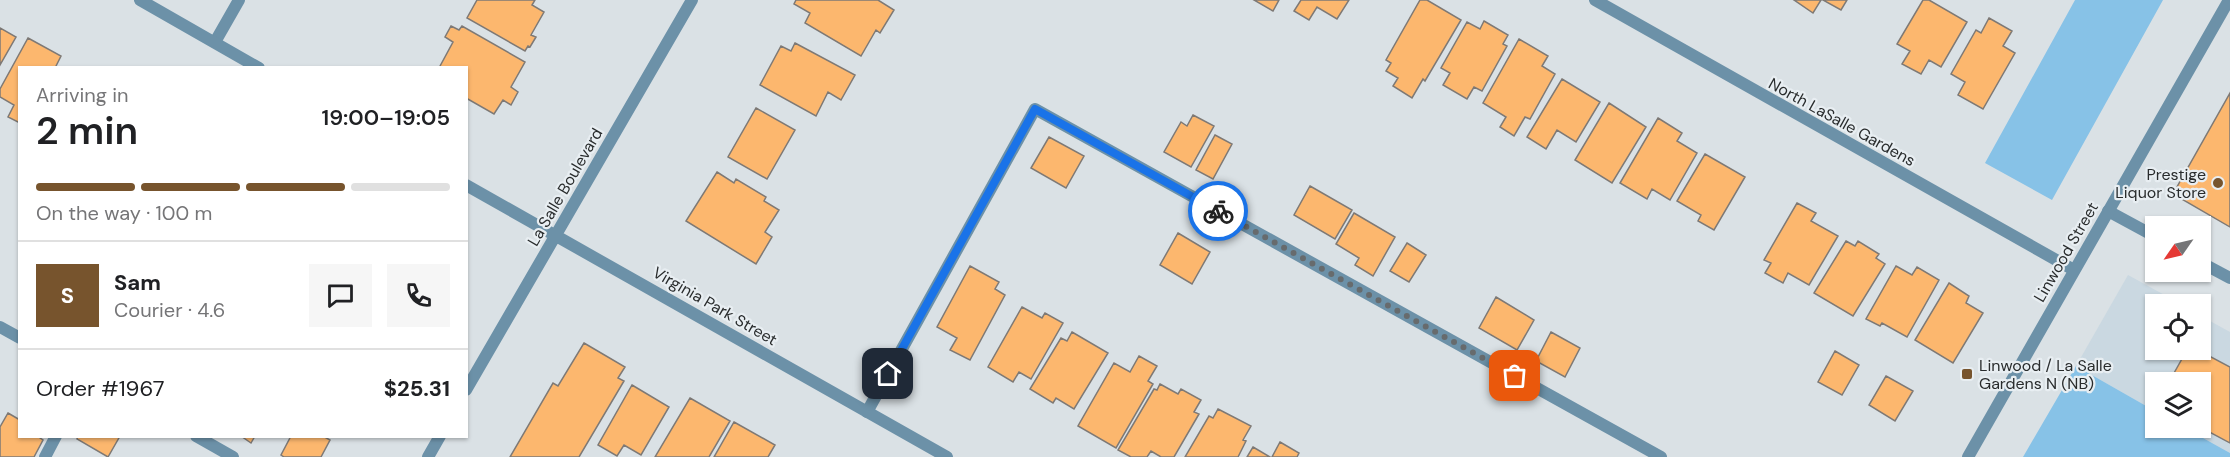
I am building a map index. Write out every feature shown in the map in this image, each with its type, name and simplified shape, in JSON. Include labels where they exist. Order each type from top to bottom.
[{"type":"street","points":[[140,0],[256,66]]},
{"type":"street","points":[[215,42],[239,0]]},
{"type":"street","name":"La Salle Boulevard","points":[[468,387],[692,0]]},
{"type":"street","name":"North LaSalle Gardens","points":[[1595,0],[2074,270]]},
{"type":"street","name":"Linwood Street","points":[[1968,457],[2229,0]]},
{"type":"street","points":[[867,412],[1035,109],[1661,457]]},
{"type":"street","name":"Virginia Park Street","points":[[468,186],[947,457]]},
{"type":"street","points":[[2108,211],[2145,231]]},
{"type":"street","points":[[2211,268],[2230,278]]},
{"type":"street","points":[[0,327],[18,337]]},
{"type":"street","points":[[45,457],[55,438]]},
{"type":"street","points":[[200,438],[233,457]]},
{"type":"street","points":[[428,457],[439,438]]},
{"type":"shaded area","points":[[2075,0],[2163,0],[2052,200],[1985,163]]},
{"type":"shaded area","points":[[2128,275],[2163,294],[2145,294],[2145,360],[2211,360],[2211,322],[2230,332],[2230,453],[2203,438],[2211,438],[2211,372],[2145,372],[2145,405],[2076,366]]},
{"type":"shaded area","points":[[2076,366],[2145,405],[2145,438],[2203,438],[2230,453],[2230,457],[2023,457]]},
{"type":"building","points":[[477,0],[535,0],[532,5],[544,12],[531,35],[536,37],[530,47],[528,46],[525,51],[467,18]]},
{"type":"building","points":[[796,0],[878,0],[894,10],[880,33],[876,30],[861,56],[805,23],[810,13],[794,4]]},
{"type":"building","points":[[1254,0],[1279,0],[1273,11]]},
{"type":"building","points":[[1301,0],[1349,0],[1337,19],[1317,7],[1309,20],[1294,11]]},
{"type":"building","points":[[1420,0],[1427,0],[1461,20],[1425,81],[1423,79],[1412,98],[1393,86],[1398,78],[1386,71],[1391,63],[1386,60]]},
{"type":"building","points":[[1794,0],[1821,0],[1813,13]]},
{"type":"building","points":[[1823,0],[1847,0],[1841,10]]},
{"type":"building","points":[[1923,0],[1929,0],[1967,22],[1941,67],[1929,60],[1921,74],[1902,64],[1910,51],[1897,44]]},
{"type":"building","points":[[1989,18],[2012,31],[2003,46],[2015,53],[1983,109],[1958,95],[1965,82],[1951,74],[1976,30],[1981,33]]},
{"type":"building","points":[[1484,21],[1508,35],[1503,44],[1507,46],[1482,91],[1474,87],[1467,99],[1443,85],[1450,73],[1441,68],[1467,22],[1480,29]]},
{"type":"building","points":[[451,26],[459,30],[462,26],[525,62],[511,87],[518,92],[511,105],[503,100],[494,114],[468,99],[468,66],[440,66],[453,42],[445,37]]},
{"type":"building","points":[[0,28],[16,37],[0,65]]},
{"type":"building","points":[[28,38],[61,56],[56,66],[18,66],[18,122],[8,117],[14,105],[0,97],[0,89]]},
{"type":"building","points":[[1519,39],[1548,56],[1542,66],[1555,74],[1530,119],[1525,117],[1514,136],[1500,127],[1506,117],[1483,103]]},
{"type":"building","points":[[795,43],[855,75],[841,100],[828,92],[816,116],[760,85],[781,46],[791,51]]},
{"type":"building","points":[[1562,79],[1600,102],[1576,142],[1557,130],[1546,149],[1527,137]]},
{"type":"building","points":[[2230,93],[2230,227],[2173,194]]},
{"type":"building","points":[[1609,103],[1646,127],[1612,183],[1575,160]]},
{"type":"building","points":[[756,108],[795,130],[767,179],[728,157]]},
{"type":"building","points":[[1193,115],[1214,126],[1191,167],[1164,152],[1181,122],[1187,126]]},
{"type":"building","points":[[1658,118],[1682,133],[1677,141],[1697,153],[1670,200],[1652,189],[1647,199],[1620,183]]},
{"type":"building","points":[[1215,135],[1232,144],[1213,179],[1196,170]]},
{"type":"building","points":[[1049,137],[1084,156],[1066,188],[1031,168]]},
{"type":"building","points":[[1705,154],[1745,177],[1714,230],[1698,221],[1701,215],[1677,201]]},
{"type":"building","points":[[717,172],[734,183],[736,179],[766,197],[764,201],[779,210],[765,232],[772,237],[756,264],[686,221]]},
{"type":"building","points":[[1310,186],[1352,210],[1335,239],[1294,215]]},
{"type":"building","points":[[1797,203],[1816,213],[1811,221],[1838,236],[1809,285],[1788,273],[1783,283],[1765,273],[1771,263],[1764,260]]},
{"type":"building","points":[[1354,213],[1395,237],[1373,276],[1355,265],[1359,258],[1336,244]]},
{"type":"building","points":[[1178,233],[1210,252],[1192,284],[1160,265]]},
{"type":"building","points":[[1846,241],[1855,246],[1858,241],[1879,254],[1876,258],[1885,264],[1853,316],[1814,293]]},
{"type":"building","points":[[1407,243],[1426,255],[1409,282],[1390,271]]},
{"type":"building","points":[[970,266],[999,282],[995,289],[1005,295],[970,360],[950,350],[957,338],[937,327]]},
{"type":"building","points":[[1896,266],[1912,275],[1917,267],[1939,280],[1907,337],[1882,323],[1880,326],[1866,319]]},
{"type":"building","points":[[1949,283],[1969,296],[1966,303],[1983,313],[1953,363],[1915,340]]},
{"type":"building","points":[[1496,297],[1534,320],[1517,350],[1479,328]]},
{"type":"building","points":[[1022,307],[1042,318],[1045,313],[1063,323],[1031,379],[1019,372],[1013,382],[988,367]]},
{"type":"building","points":[[1072,332],[1108,353],[1074,409],[1056,398],[1053,403],[1030,389],[1061,338],[1067,341]]},
{"type":"building","points":[[1551,332],[1580,348],[1565,377],[1536,361]]},
{"type":"building","points":[[584,343],[625,367],[618,378],[624,381],[579,457],[510,457],[553,383],[558,386]]},
{"type":"building","points":[[1835,351],[1859,365],[1842,395],[1818,382]]},
{"type":"building","points":[[1139,356],[1157,366],[1148,381],[1153,384],[1116,448],[1078,426],[1114,363],[1130,372]]},
{"type":"building","points":[[2211,357],[2230,367],[2230,443],[2211,433],[2211,372],[2175,372],[2181,360],[2211,360]]},
{"type":"building","points":[[1886,376],[1913,391],[1895,421],[1869,405]]},
{"type":"building","points":[[1160,384],[1178,394],[1181,389],[1201,400],[1194,412],[1199,414],[1174,457],[1161,457],[1151,451],[1147,457],[1131,457],[1118,450],[1154,389],[1157,390]]},
{"type":"building","points":[[632,385],[669,407],[641,455],[624,445],[617,456],[598,445]]},
{"type":"building","points":[[690,398],[730,421],[709,457],[655,457]]},
{"type":"building","points":[[1218,409],[1251,426],[1243,440],[1246,441],[1238,457],[1185,457],[1209,416],[1213,418]]},
{"type":"building","points":[[8,413],[18,419],[18,438],[43,440],[34,457],[0,457],[0,427]]},
{"type":"building","points":[[734,422],[775,445],[768,457],[714,457]]},
{"type":"building","points":[[77,438],[119,438],[108,457]]},
{"type":"building","points":[[244,438],[254,438],[251,443]]},
{"type":"building","points":[[290,438],[326,438],[330,440],[321,457],[284,457],[281,455]]},
{"type":"building","points":[[1280,442],[1299,453],[1297,457],[1272,457]]},
{"type":"building","points":[[1253,447],[1270,457],[1247,457]]},
{"type":"way so far","points":[[1218,211],[1515,376]]},
{"type":"place","name":"Prestige Liquor Store","points":[[2218,183]]},
{"type":"place","name":"Linwood / La Salle Gardens N (NB)","points":[[1967,374]]},
{"type":"route","points":[[888,374],[1035,109],[1218,211]]}]
